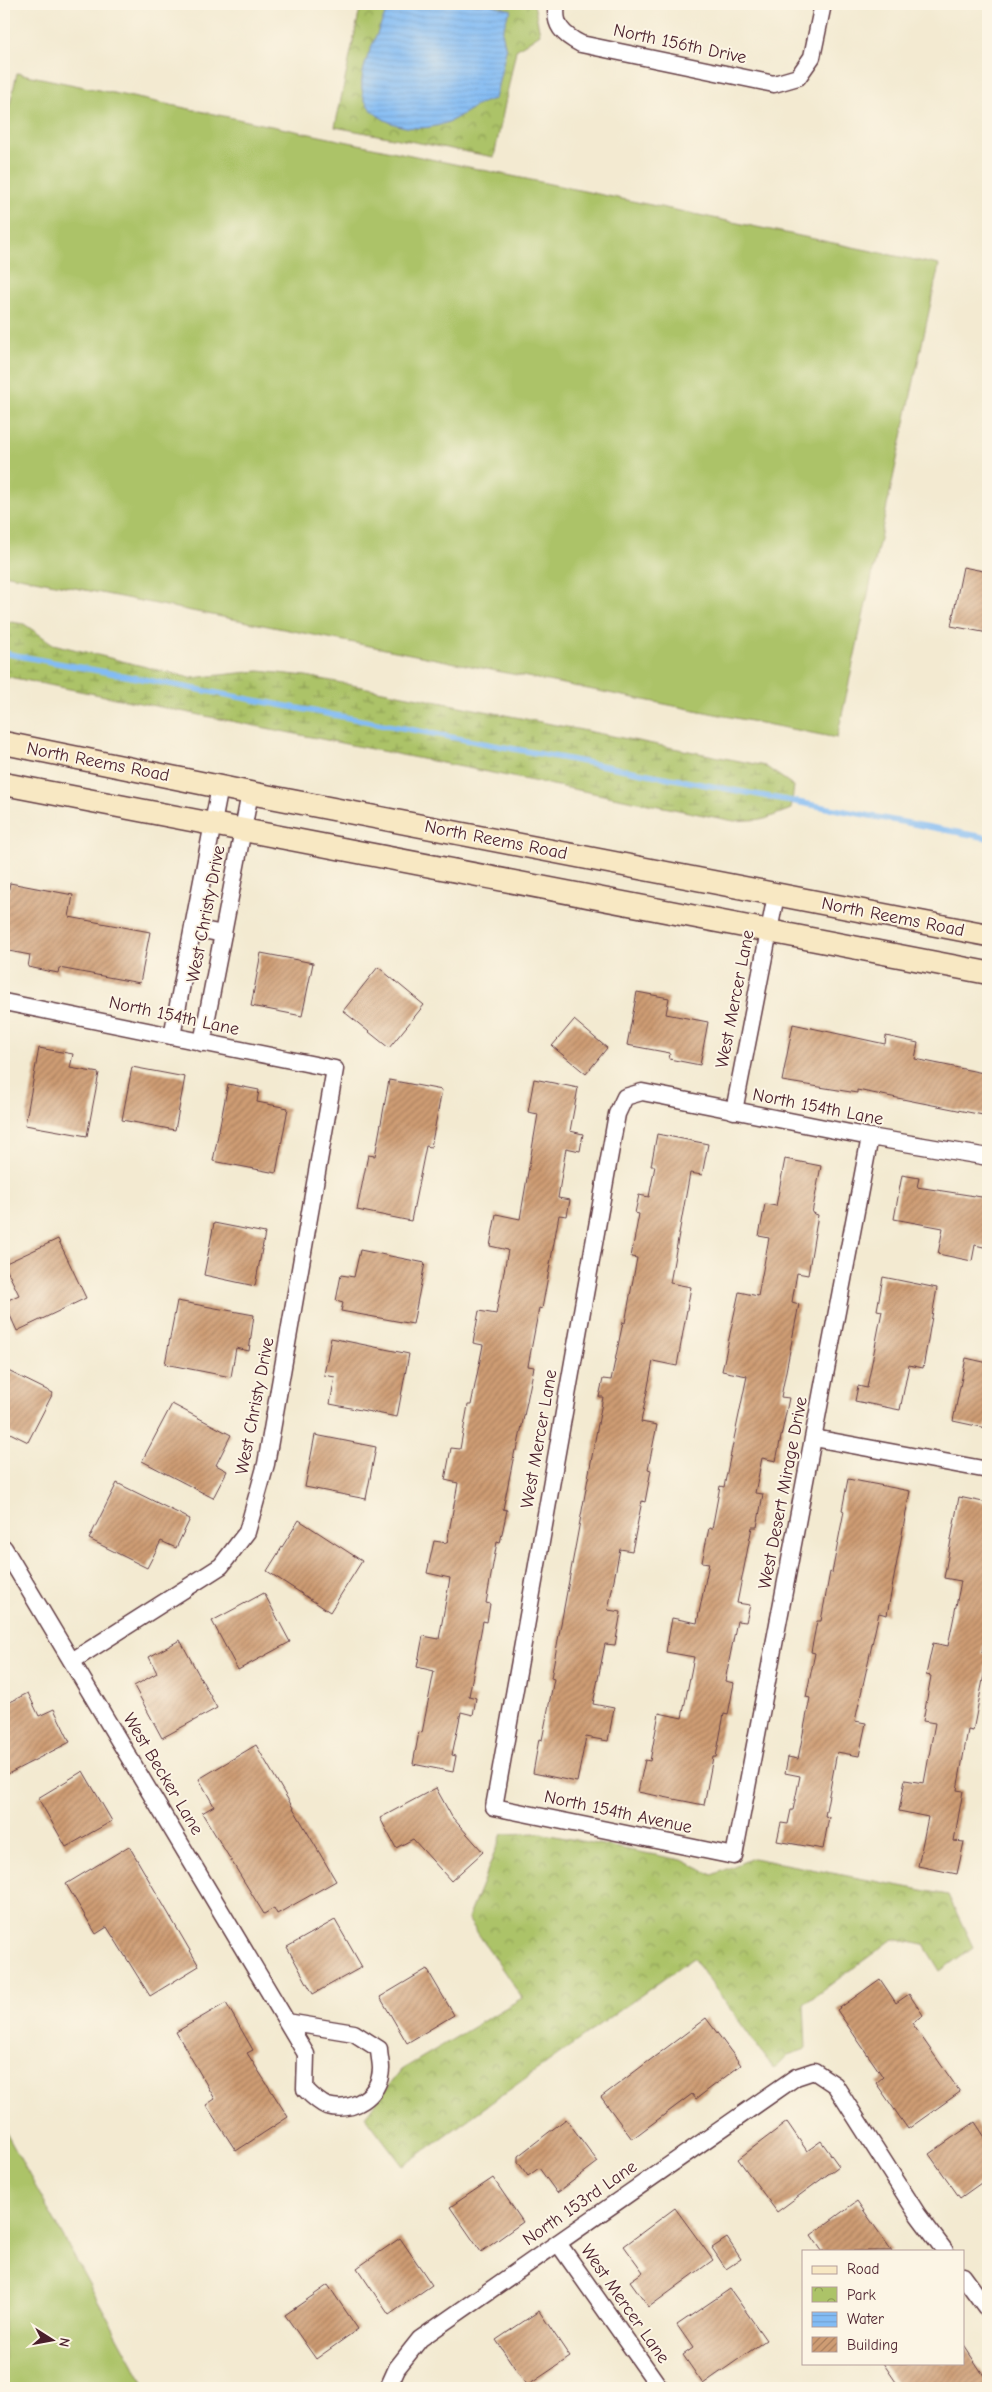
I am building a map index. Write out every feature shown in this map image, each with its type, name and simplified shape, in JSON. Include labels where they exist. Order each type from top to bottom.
[{"type":"main road","name":"North Reems Road","points":[[4,743],[250,793],[988,935]]},
{"type":"main road","name":"North Reems Road","points":[[4,784],[988,973]]},
{"type":"street","name":"North 156th Drive","points":[[557,4],[558,27],[566,37],[590,46],[774,84],[798,77],[812,56],[823,4]]},
{"type":"street","name":"West Christy Drive","points":[[172,1036],[220,787]]},
{"type":"street","name":"West Christy Drive","points":[[202,1043],[250,793]]},
{"type":"street","name":"West Mercer Lane","points":[[734,1111],[776,895]]},
{"type":"street","points":[[193,928],[223,934]]},
{"type":"street","name":"North 154th Lane","points":[[4,1002],[336,1070]]},
{"type":"street","name":"West Christy Drive","points":[[72,1662],[221,1566],[247,1532],[266,1464],[336,1070]]},
{"type":"street","name":"West Mercer Lane","points":[[494,1807],[617,1114],[624,1097],[642,1092]]},
{"type":"street","name":"North 154th Lane","points":[[642,1092],[870,1137],[988,1156]]},
{"type":"street","name":"West Desert Mirage Drive","points":[[734,1856],[870,1137]]},
{"type":"street","points":[[814,1438],[988,1470]]},
{"type":"street","name":"West Becker Lane","points":[[4,1548],[306,2054],[305,2089],[327,2106],[348,2107],[367,2100],[377,2084],[381,2070],[379,2049],[354,2033],[287,2022]]},
{"type":"street","name":"North 154th Avenue","points":[[494,1807],[734,1856]]},
{"type":"street","name":"North 153rd Lane","points":[[388,2388],[397,2368],[420,2339],[796,2077],[814,2072],[835,2085],[918,2215],[944,2250]]},
{"type":"street","name":"West Mercer Lane","points":[[558,2243],[660,2388]]},
{"type":"street","points":[[964,2277],[988,2310]]},
{"type":"green space","points":[[361,4],[534,4],[540,34],[516,50],[494,157],[335,127]]},
{"type":"green space","points":[[17,73],[939,265],[837,738],[4,574],[4,131]]},
{"type":"green space","points":[[4,621],[24,624],[53,644],[191,678],[259,671],[306,676],[765,766],[794,786],[791,809],[765,819],[734,821],[4,676]]},
{"type":"green space","points":[[539,1833],[682,1860],[712,1875],[753,1858],[948,1895],[973,1947],[940,1971],[924,1945],[893,1939],[804,2004],[806,2049],[788,2055],[774,2069],[693,1958],[403,2166],[365,2116],[401,2070],[522,1998],[468,1919],[502,1834]]},
{"type":"green space","points":[[4,2129],[146,2388],[4,2388]]},
{"type":"water","points":[[388,4],[489,4],[512,10],[508,15],[502,32],[506,50],[495,99],[481,104],[447,123],[426,128],[398,125],[385,120],[370,109],[363,96],[362,81],[370,49]]},
{"type":"building","points":[[963,567],[988,572],[988,633],[951,626]]},
{"type":"building","points":[[10,883],[73,895],[69,917],[150,932],[140,983],[59,968],[58,973],[28,967],[30,955],[4,950],[4,912]]},
{"type":"building","points":[[261,953],[313,963],[302,1016],[251,1006]]},
{"type":"building","points":[[378,967],[424,1005],[389,1048],[343,1011]]},
{"type":"building","points":[[637,992],[669,998],[666,1014],[708,1022],[700,1065],[669,1059],[670,1053],[627,1045]]},
{"type":"building","points":[[574,1020],[607,1048],[586,1074],[552,1046]]},
{"type":"building","points":[[793,1024],[885,1044],[886,1036],[918,1043],[915,1059],[988,1074],[988,1116],[857,1090],[857,1093],[782,1081]]},
{"type":"building","points":[[39,1048],[73,1054],[70,1068],[99,1073],[87,1136],[25,1125]]},
{"type":"building","points":[[132,1067],[185,1077],[175,1130],[122,1120]]},
{"type":"building","points":[[534,1079],[578,1088],[570,1131],[583,1134],[580,1151],[566,1148],[558,1198],[570,1200],[567,1216],[559,1215],[542,1309],[539,1308],[528,1366],[534,1367],[503,1509],[507,1510],[500,1543],[497,1542],[486,1603],[490,1604],[487,1622],[483,1621],[469,1696],[476,1698],[473,1715],[461,1712],[452,1755],[456,1756],[453,1772],[413,1764],[419,1732],[422,1733],[434,1671],[417,1667],[423,1636],[439,1639],[450,1578],[427,1573],[434,1541],[447,1543],[458,1483],[445,1480],[451,1448],[460,1449],[468,1405],[471,1405],[483,1345],[473,1343],[479,1311],[496,1314],[508,1250],[490,1246],[496,1214],[520,1219],[538,1114],[528,1112]]},
{"type":"building","points":[[389,1080],[442,1090],[431,1147],[426,1146],[411,1221],[357,1210],[368,1155],[375,1156]]},
{"type":"building","points":[[228,1084],[259,1090],[257,1102],[288,1108],[276,1173],[213,1161]]},
{"type":"building","points":[[657,1134],[708,1144],[702,1175],[690,1173],[670,1283],[691,1287],[677,1366],[653,1361],[641,1422],[657,1425],[648,1469],[651,1470],[645,1502],[642,1501],[632,1551],[620,1549],[608,1610],[621,1612],[615,1645],[605,1644],[593,1704],[614,1708],[608,1741],[586,1737],[577,1782],[533,1773],[539,1739],[542,1740],[554,1679],[551,1678],[603,1397],[599,1397],[603,1379],[611,1380],[623,1322],[625,1323],[637,1258],[631,1257],[639,1214],[635,1213],[639,1195],[649,1197],[655,1166],[651,1166]]},
{"type":"building","points":[[785,1159],[821,1166],[812,1213],[818,1215],[808,1275],[797,1273],[792,1302],[799,1304],[781,1397],[789,1398],[776,1461],[762,1458],[755,1493],[763,1494],[757,1527],[752,1527],[737,1603],[750,1605],[746,1622],[737,1621],[725,1681],[734,1683],[728,1715],[724,1714],[716,1757],[713,1757],[704,1805],[638,1792],[645,1760],[650,1761],[659,1713],[682,1718],[694,1657],[666,1652],[672,1618],[697,1623],[709,1563],[702,1562],[709,1528],[712,1529],[720,1486],[724,1487],[747,1376],[722,1371],[739,1292],[758,1296],[769,1238],[759,1236],[765,1204],[776,1206]]},
{"type":"building","points":[[902,1175],[919,1178],[917,1187],[988,1198],[988,1248],[975,1245],[972,1261],[938,1254],[943,1228],[894,1219]]},
{"type":"building","points":[[214,1223],[265,1233],[255,1286],[204,1275]]},
{"type":"building","points":[[58,1239],[86,1298],[17,1331],[4,1302],[19,1295],[4,1264]]},
{"type":"building","points":[[360,1250],[425,1263],[413,1324],[341,1311],[343,1303],[336,1301],[341,1275],[354,1277]]},
{"type":"building","points":[[883,1277],[937,1288],[923,1368],[909,1365],[900,1410],[855,1401],[858,1386],[867,1388],[882,1311],[877,1310]]},
{"type":"building","points":[[177,1301],[254,1315],[249,1351],[236,1348],[231,1377],[165,1364]]},
{"type":"building","points":[[331,1338],[409,1354],[397,1417],[330,1404],[335,1377],[324,1375]]},
{"type":"building","points":[[966,1358],[988,1363],[988,1414],[986,1428],[953,1421]]},
{"type":"building","points":[[4,1369],[53,1393],[28,1442],[4,1430]]},
{"type":"building","points":[[172,1404],[231,1435],[216,1465],[227,1471],[213,1498],[142,1461]]},
{"type":"building","points":[[315,1435],[376,1447],[366,1499],[305,1487]]},
{"type":"building","points":[[848,1479],[910,1491],[887,1615],[879,1613],[855,1721],[866,1723],[859,1756],[837,1752],[825,1816],[829,1817],[823,1849],[777,1841],[781,1823],[788,1824],[791,1810],[793,1810],[800,1776],[785,1773],[788,1757],[798,1759],[810,1698],[806,1697],[815,1653],[811,1652],[817,1621],[821,1621],[830,1572],[832,1573]]},
{"type":"building","points":[[117,1483],[190,1519],[176,1548],[161,1541],[147,1568],[89,1539]]},
{"type":"building","points":[[959,1497],[988,1503],[988,1619],[982,1653],[988,1654],[973,1731],[968,1730],[957,1790],[963,1791],[954,1841],[964,1842],[957,1874],[918,1866],[928,1817],[899,1811],[905,1780],[924,1783],[935,1723],[923,1721],[931,1676],[926,1675],[933,1643],[948,1646],[961,1581],[944,1578]]},
{"type":"building","points":[[299,1520],[362,1561],[330,1612],[267,1571]]},
{"type":"building","points":[[264,1593],[290,1642],[238,1670],[212,1621]]},
{"type":"building","points":[[180,1640],[217,1708],[162,1738],[134,1686],[157,1673],[149,1657]]},
{"type":"building","points":[[28,1693],[39,1716],[54,1709],[70,1742],[4,1776],[4,1705]]},
{"type":"building","points":[[256,1745],[336,1881],[277,1914],[274,1908],[264,1914],[202,1813],[214,1806],[199,1779]]},
{"type":"building","points":[[83,1771],[112,1821],[66,1847],[38,1798]]},
{"type":"building","points":[[436,1788],[452,1817],[483,1852],[451,1881],[413,1839],[396,1848],[380,1818]]},
{"type":"building","points":[[129,1846],[199,1966],[150,1996],[107,1927],[96,1934],[66,1884]]},
{"type":"building","points":[[335,1920],[362,1967],[313,1994],[287,1947]]},
{"type":"building","points":[[427,1969],[454,2015],[407,2043],[380,1997]]},
{"type":"building","points":[[880,1979],[896,2003],[909,1994],[923,2015],[912,2023],[960,2092],[908,2129],[876,2083],[883,2077],[837,2010]]},
{"type":"building","points":[[226,2003],[253,2050],[247,2053],[288,2117],[236,2151],[206,2105],[215,2099],[176,2032]]},
{"type":"building","points":[[706,2018],[741,2065],[696,2099],[692,2094],[632,2139],[601,2097]]},
{"type":"building","points":[[566,2119],[598,2162],[557,2193],[539,2168],[528,2176],[518,2162],[518,2156]]},
{"type":"building","points":[[787,2122],[807,2151],[821,2141],[839,2166],[777,2212],[738,2159]]},
{"type":"building","points":[[975,2122],[988,2142],[988,2178],[960,2198],[929,2154]]},
{"type":"building","points":[[493,2178],[523,2222],[481,2252],[450,2207]]},
{"type":"building","points":[[857,2201],[891,2250],[821,2250],[811,2235]]},
{"type":"building","points":[[675,2208],[713,2260],[649,2307],[630,2281],[643,2272],[624,2246]]},
{"type":"building","points":[[400,2238],[432,2285],[389,2315],[357,2268]]},
{"type":"building","points":[[727,2238],[741,2259],[726,2269],[712,2248]]},
{"type":"building","points":[[328,2285],[358,2329],[316,2359],[285,2315]]},
{"type":"building","points":[[730,2289],[766,2340],[703,2384],[683,2355],[693,2348],[677,2325]]},
{"type":"building","points":[[539,2311],[570,2357],[527,2386],[496,2340]]},
{"type":"building","points":[[964,2346],[988,2382],[988,2388],[900,2388],[884,2364],[964,2364]]},
{"type":"waterway","points":[[4,653],[988,838]]}]
